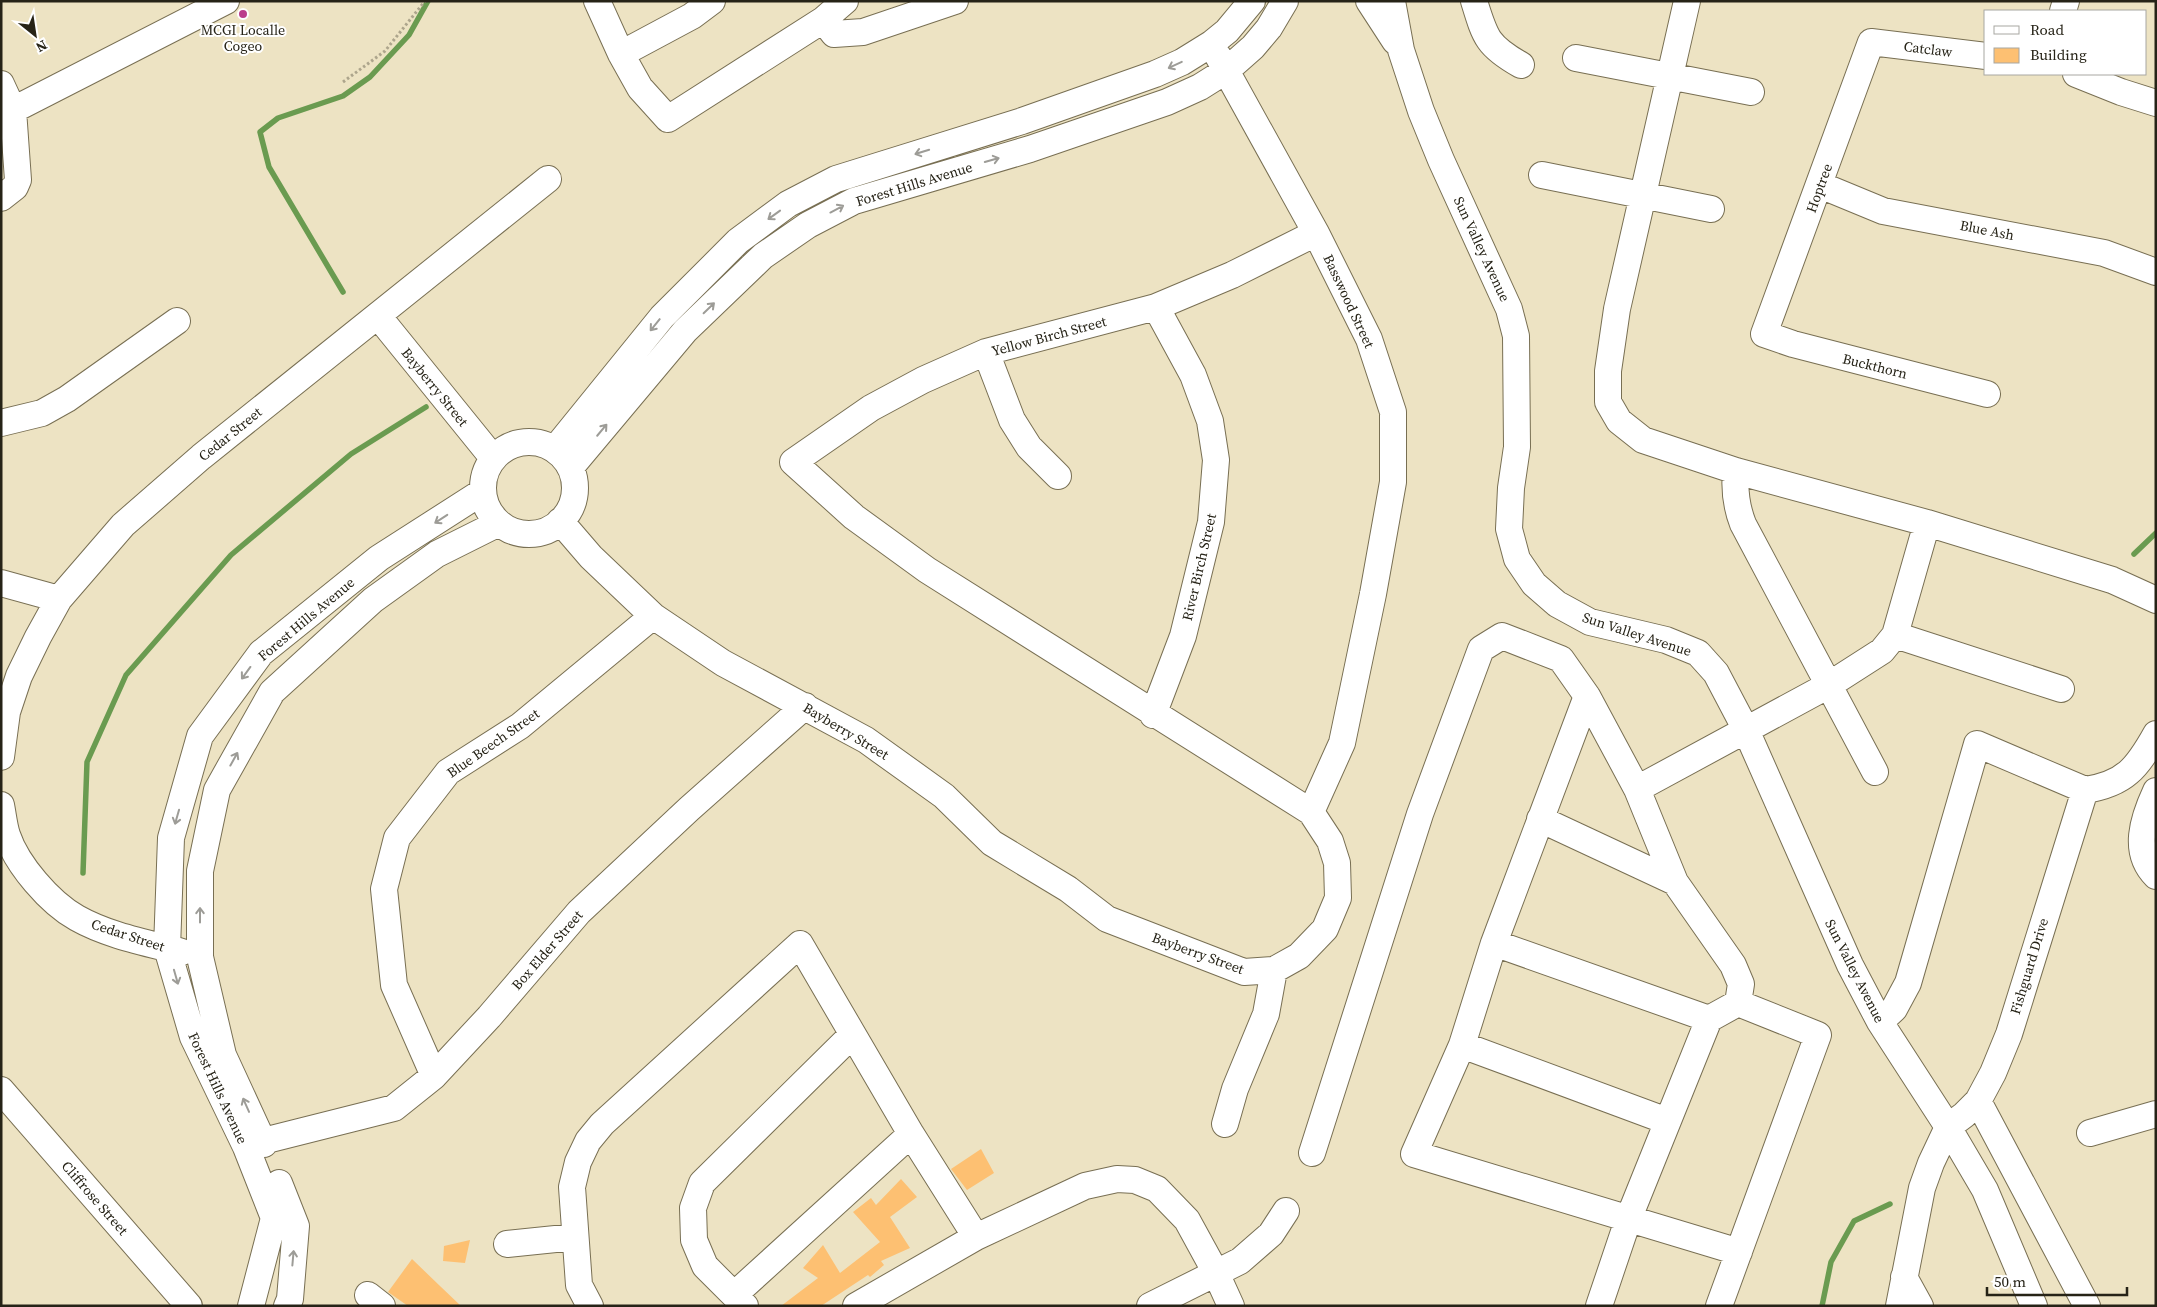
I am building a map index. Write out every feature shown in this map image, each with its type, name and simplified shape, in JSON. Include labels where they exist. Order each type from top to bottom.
[{"type":"street","points":[[13,110],[226,1]]},
{"type":"street","points":[[597,1],[621,54],[640,88],[668,119],[823,20],[844,1]]},
{"type":"street","points":[[621,54],[692,16],[712,1]]},
{"type":"street","points":[[823,20],[834,34],[863,32],[955,1]]},
{"type":"street","name":"Forest Hills Avenue","points":[[563,458],[662,317],[738,241],[788,204],[836,179],[1022,121],[1155,74],[1182,62],[1211,44],[1227,31],[1252,1]]},
{"type":"street","name":"Forest Hills Avenue","points":[[563,458],[684,331],[763,256],[808,225],[854,201],[1030,149],[1142,111],[1200,87],[1227,70],[1258,41],[1269,28],[1285,1]]},
{"type":"street","name":"Sun Valley Avenue","points":[[1369,1],[1400,50]]},
{"type":"street","name":"Sun Valley Avenue","points":[[1392,1],[1400,50],[1421,111],[1441,160],[1510,309],[1516,336],[1517,447],[1511,488],[1509,529],[1517,559],[1534,584],[1557,604],[1590,622],[1666,640],[1698,654],[1716,673],[1746,730],[1850,965],[1880,1022],[1948,1127],[1984,1190],[2034,1306]]},
{"type":"street","points":[[1474,1],[1484,33],[1490,44],[1504,55],[1521,64]]},
{"type":"street","points":[[1687,1],[1617,309],[1608,371],[1608,402],[1618,421],[1643,440],[1736,471],[1927,524],[2112,580],[2156,600]]},
{"type":"street","name":"Catclaw","points":[[1871,42],[1984,56]]},
{"type":"street","name":"Hoptree","points":[[1764,334],[1871,42]]},
{"type":"street","name":"Basswood Street","points":[[1211,44],[1316,233],[1369,339],[1393,412],[1394,482],[1342,742],[1311,812]]},
{"type":"street","points":[[1576,58],[1751,92]]},
{"type":"street","points":[[2078,75],[2121,92],[2156,103]]},
{"type":"street","points":[[1,84],[13,110],[18,180],[15,187],[1,198]]},
{"type":"street","points":[[1542,175],[1711,209]]},
{"type":"street","name":"Cedar Street","points":[[1,757],[4,712],[19,676],[59,599],[123,526],[156,494],[548,179]]},
{"type":"street","name":"Blue Ash","points":[[1820,185],[1883,211],[2104,253],[2156,272]]},
{"type":"street","name":"Yellow Birch Street","points":[[793,462],[871,408],[923,380],[986,352],[1156,307],[1232,275],[1316,233]]},
{"type":"street","name":"River Birch Street","points":[[1154,714],[1186,627],[1211,522],[1216,460],[1210,421],[1193,375],[1156,307]]},
{"type":"street","name":"Bayberry Street","points":[[378,316],[493,458]]},
{"type":"street","points":[[1,423],[42,412],[67,399],[177,321]]},
{"type":"street","name":"Buckthorn","points":[[1764,334],[1802,347],[1987,394]]},
{"type":"street","points":[[986,352],[1012,420],[1030,447],[1058,476]]},
{"type":"street","points":[[522,442],[542,443],[563,458],[575,481],[575,496],[570,510],[560,522],[549,529],[523,534],[510,530],[490,514],[482,492],[484,474],[493,458],[503,449],[522,442]]},
{"type":"street","name":"Bayberry Street","points":[[560,522],[591,556],[653,616],[722,664],[805,706],[866,740],[944,796],[992,843],[1068,889],[1107,919],[1244,972],[1274,970],[1299,956],[1325,929],[1338,898],[1337,863],[1330,841],[1311,812],[927,570],[854,517],[793,462]]},
{"type":"street","points":[[1736,471],[1734,487],[1736,505],[1743,524],[1874,772]]},
{"type":"street","name":"Forest Hills Avenue","points":[[251,1306],[274,1218],[246,1147],[194,1037],[167,948],[171,838],[200,736],[261,652],[379,558],[482,492]]},
{"type":"street","name":"Forest Hills Avenue","points":[[287,1306],[290,1299],[296,1226],[263,1141],[223,1055],[200,957],[200,871],[217,790],[272,692],[373,600],[437,554],[499,523]]},
{"type":"street","points":[[1637,790],[1829,685],[1882,651],[1895,635],[1927,524]]},
{"type":"street","points":[[1,582],[59,599]]},
{"type":"street","name":"Blue Beech Street","points":[[434,1076],[394,985],[384,889],[397,838],[448,772],[520,726],[653,616]]},
{"type":"street","points":[[1895,635],[2062,689]]},
{"type":"street","points":[[1312,1153],[1420,814],[1481,649],[1502,636],[1561,659],[1587,696],[1637,790],[1675,882],[1733,965],[1741,984],[1738,1003]]},
{"type":"street","points":[[1587,696],[1494,943],[1462,1045],[1414,1154],[1738,1252]]},
{"type":"street","name":"Box Elder Street","points":[[263,1141],[394,1108],[434,1076],[489,1017],[579,912],[689,809],[805,706]]},
{"type":"street","points":[[1880,1022],[1898,1004],[1908,983],[1977,744],[2085,790],[2102,787],[2117,781],[2133,770],[2142,759],[2156,734]]},
{"type":"street","name":"Fishguard Drive","points":[[1948,1127],[1978,1101],[1993,1073],[2009,1034],[2085,790]]},
{"type":"street","points":[[2156,791],[2148,808],[2140,843],[2146,866],[2156,876]]},
{"type":"street","name":"Cedar Street","points":[[1,805],[7,836],[23,864],[47,896],[76,918],[109,932],[200,957]]},
{"type":"street","points":[[1540,820],[1675,882]]},
{"type":"street","points":[[1494,943],[1709,1019]]},
{"type":"street","points":[[590,1306],[579,1285],[572,1187],[578,1162],[588,1141],[615,1112],[800,944],[911,1134],[976,1237]]},
{"type":"street","points":[[1225,1124],[1235,1089],[1266,1014],[1274,970]]},
{"type":"street","points":[[1599,1306],[1628,1220],[1709,1019],[1738,1003]]},
{"type":"street","points":[[1719,1306],[1818,1035],[1738,1003]]},
{"type":"street","points":[[852,1035],[702,1183],[693,1208],[694,1240],[704,1266],[739,1300],[911,1134]]},
{"type":"street","points":[[1462,1045],[1667,1121]]},
{"type":"street","name":"Cliffrose Street","points":[[1,1090],[189,1306]]},
{"type":"street","points":[[1978,1101],[2087,1306]]},
{"type":"street","points":[[2090,1133],[2156,1114]]},
{"type":"street","points":[[1899,1306],[1922,1188],[1931,1163],[1948,1127]]},
{"type":"street","points":[[856,1306],[976,1237],[1085,1186],[1116,1178],[1135,1180],[1157,1189],[1187,1220],[1216,1273],[1231,1306]]},
{"type":"street","points":[[1150,1306],[1240,1261],[1271,1234],[1286,1211]]},
{"type":"street","points":[[506,1244],[575,1237]]},
{"type":"street","points":[[1904,1277],[1920,1306]]},
{"type":"path","points":[[343,82],[385,51],[425,1]]},
{"type":"building","points":[[981,1149],[994,1173],[967,1190],[951,1169]]},
{"type":"building","points":[[901,1179],[917,1197],[890,1217],[910,1248],[881,1261],[884,1265],[870,1277],[868,1275],[821,1306],[781,1306],[818,1278],[803,1268],[823,1245],[840,1273],[880,1242],[853,1212],[871,1198],[876,1205]]},
{"type":"building","points":[[470,1240],[465,1263],[443,1261],[444,1246]]},
{"type":"building","points":[[412,1259],[461,1306],[408,1306],[388,1292]]},
{"type":"waterway","points":[[343,292],[269,167],[260,132],[278,118],[343,96],[370,77],[409,35],[428,1]]},
{"type":"waterway","points":[[83,873],[87,762],[126,675],[231,555],[351,454],[426,407]]},
{"type":"waterway","points":[[2134,554],[2156,533]]},
{"type":"waterway","points":[[1822,1306],[1831,1262],[1854,1221],[1890,1204]]},
{"type":"place","name":"MCGI Localle Cogeo","points":[[243,14]]}]
